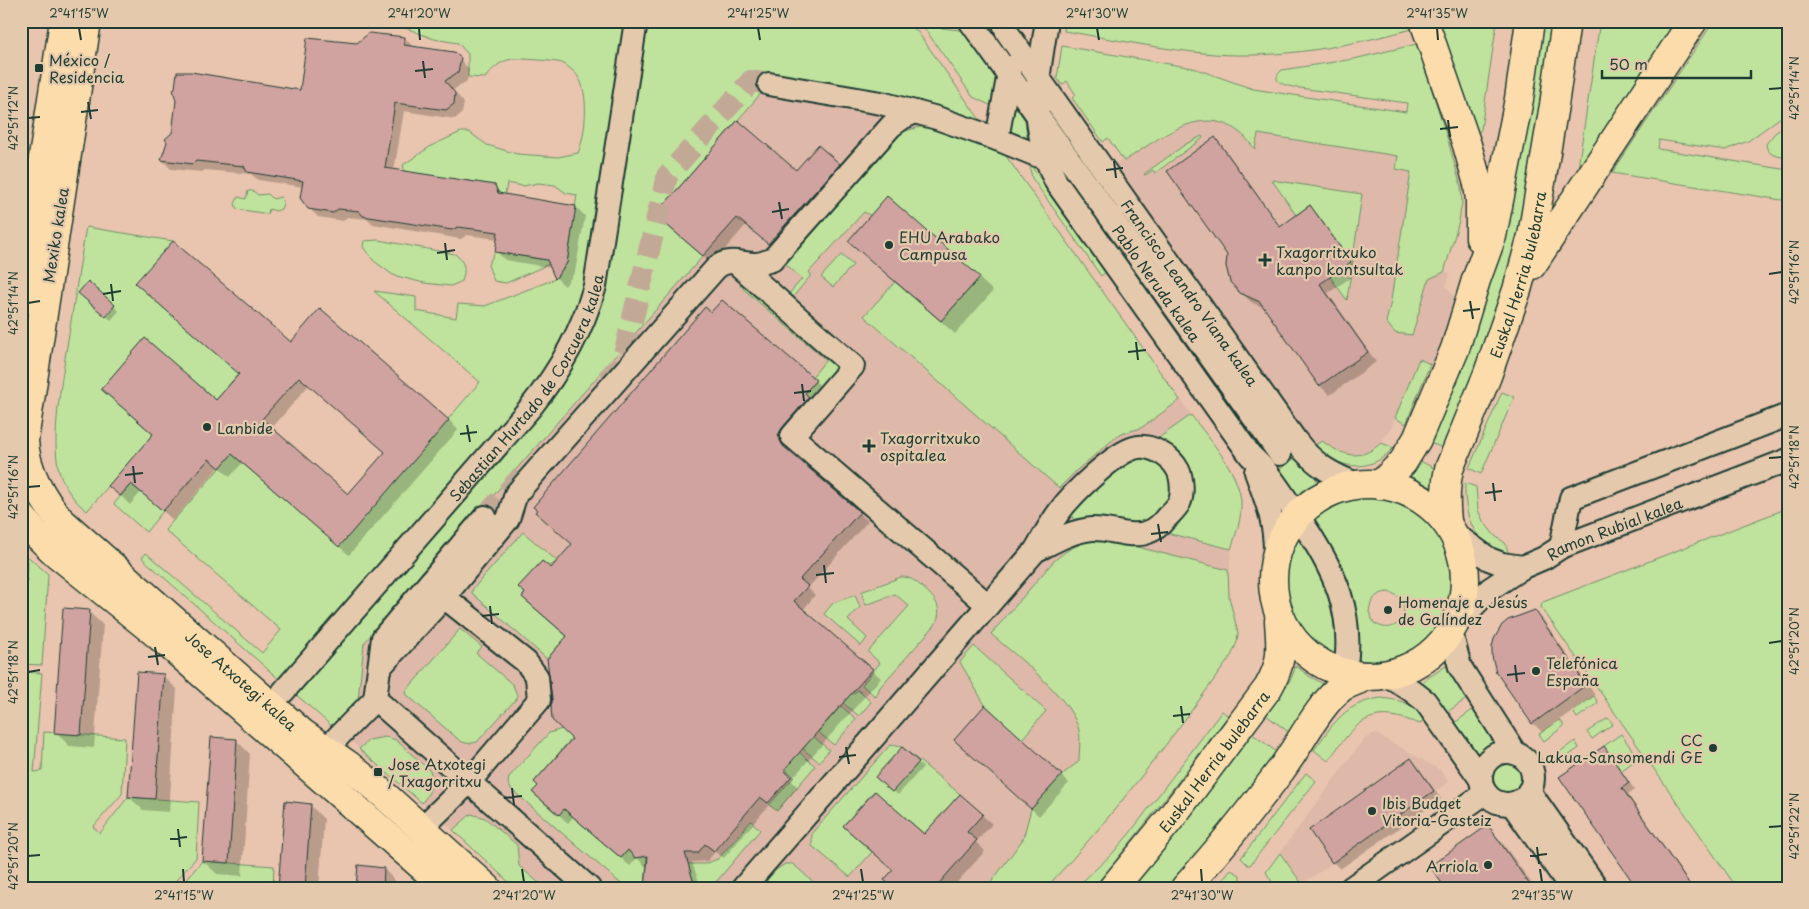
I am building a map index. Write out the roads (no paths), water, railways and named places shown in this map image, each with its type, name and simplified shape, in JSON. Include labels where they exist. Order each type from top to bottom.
[{"type":"main road","name":"Mexiko kalea","points":[[21,301],[64,21]]},
{"type":"main road","name":"Mexiko kalea","points":[[23,454],[27,414],[87,21]]},
{"type":"main road","points":[[1424,21],[1467,146],[1478,184],[1481,219],[1476,280]]},
{"type":"main road","points":[[1370,485],[1404,462],[1417,439],[1455,349],[1476,280],[1492,236],[1520,99],[1530,21]]},
{"type":"main road","name":"Euskal Herria bulebarra","points":[[1453,628],[1464,596],[1465,578],[1464,564],[1445,503],[1446,484],[1449,469],[1487,376],[1517,290],[1532,236],[1541,189],[1566,21]]},
{"type":"main road","points":[[1517,290],[1693,21]]},
{"type":"main road","name":"Jose Atxotegi kalea","points":[[23,454],[39,490],[50,509],[61,521],[302,734],[348,765],[374,786],[487,888]]},
{"type":"main road","points":[[1370,485],[1403,491],[1416,497],[1452,528]]},
{"type":"main road","name":"Euskal Herria bulebarra","points":[[1113,888],[1175,812],[1268,688],[1276,674],[1281,658],[1278,621],[1271,586],[1272,566],[1275,551],[1288,525],[1309,502],[1327,492],[1342,488],[1370,485]]},
{"type":"main road","name":"Jose Atxotegi kalea","points":[[23,519],[56,553],[158,635],[447,888]]},
{"type":"main road","points":[[1278,621],[1315,658],[1329,666],[1360,678]]},
{"type":"main road","points":[[1185,888],[1212,858],[1283,768],[1322,709],[1360,678],[1406,669],[1423,660],[1439,647],[1453,628]]},
{"type":"street","name":"Sebastian Hurtado de Corcuera kalea","points":[[283,692],[530,408],[548,386],[576,339],[588,310],[595,286],[636,21]]},
{"type":"street","name":"Pablo Neruda kalea","points":[[970,21],[1280,454]]},
{"type":"street","name":"Francisco Leandro Viana kalea","points":[[1003,21],[1014,43],[1296,442],[1319,466],[1334,475],[1370,485]]},
{"type":"street","points":[[1038,77],[1047,21]]},
{"type":"street","points":[[997,139],[1014,43]]},
{"type":"street","name":"Pablo Neruda kalea","points":[[1038,77],[1036,112],[1040,138],[1046,159],[1056,182],[1250,455]]},
{"type":"street","points":[[769,84],[915,112],[997,139],[1046,159]]},
{"type":"street","points":[[380,667],[444,597],[508,519],[516,494],[716,268],[722,262],[758,264],[772,260],[891,126],[915,112]]},
{"type":"street","points":[[735,262],[853,366],[792,436],[988,605]]},
{"type":"street","points":[[1561,547],[1571,498],[1788,415]]},
{"type":"street","points":[[743,888],[1035,551],[1059,511],[1099,471],[1116,457],[1134,448],[1147,446],[1158,451],[1178,470],[1182,487],[1180,502],[1162,523],[1148,532],[1130,534],[1091,529],[1069,534],[1035,551]]},
{"type":"street","points":[[1250,455],[1268,473],[1325,556],[1342,602],[1348,635],[1360,678],[1411,690],[1424,701],[1497,803],[1521,798],[1532,784],[1532,769],[1528,762],[1515,753],[1460,667],[1453,628]]},
{"type":"street","points":[[1250,455],[1268,501],[1274,524],[1275,551]]},
{"type":"street","name":"Ramon Rubial kalea","points":[[1453,628],[1490,589],[1523,567],[1544,558],[1561,547],[1788,460]]},
{"type":"street","points":[[325,750],[375,699],[384,638],[485,517]]},
{"type":"street","points":[[1452,528],[1489,558],[1502,564],[1523,567]]},
{"type":"street","points":[[422,828],[469,782],[539,700],[537,677],[526,662],[444,597]]},
{"type":"street","points":[[375,699],[589,888]]},
{"type":"street","points":[[1483,786],[1483,766],[1491,756],[1503,752],[1515,753]]},
{"type":"street","points":[[1351,888],[1483,786]]},
{"type":"street","points":[[1521,798],[1571,888]]},
{"type":"street","points":[[1521,798],[1596,888]]},
{"type":"tunnel","points":[[607,380],[622,363],[667,176],[751,81],[769,84]]},
{"type":"tunnel","points":[[485,517],[523,475]]},
{"type":"place","name":"México / Residencia","points":[[39,68]]},
{"type":"place","name":"EHU Arabako Campusa","points":[[889,245]]},
{"type":"place","name":"Txagorritxuko kanpo kontsultak","points":[[1265,260]]},
{"type":"place","name":"Lanbide","points":[[207,427]]},
{"type":"place","name":"Txagorritxuko ospitalea","points":[[869,446]]},
{"type":"place","name":"Homenaje a Jesús de Galíndez","points":[[1388,610]]},
{"type":"place","name":"Telefónica España","points":[[1536,671]]},
{"type":"place","name":"CC Lakua-Sansomendi GE","points":[[1713,748]]},
{"type":"place","name":"Jose Atxotegi / Txagorritxu","points":[[378,772]]},
{"type":"place","name":"Ibis Budget Vitoria-Gasteiz","points":[[1372,811]]},
{"type":"place","name":"Arriola","points":[[1488,865]]}]
